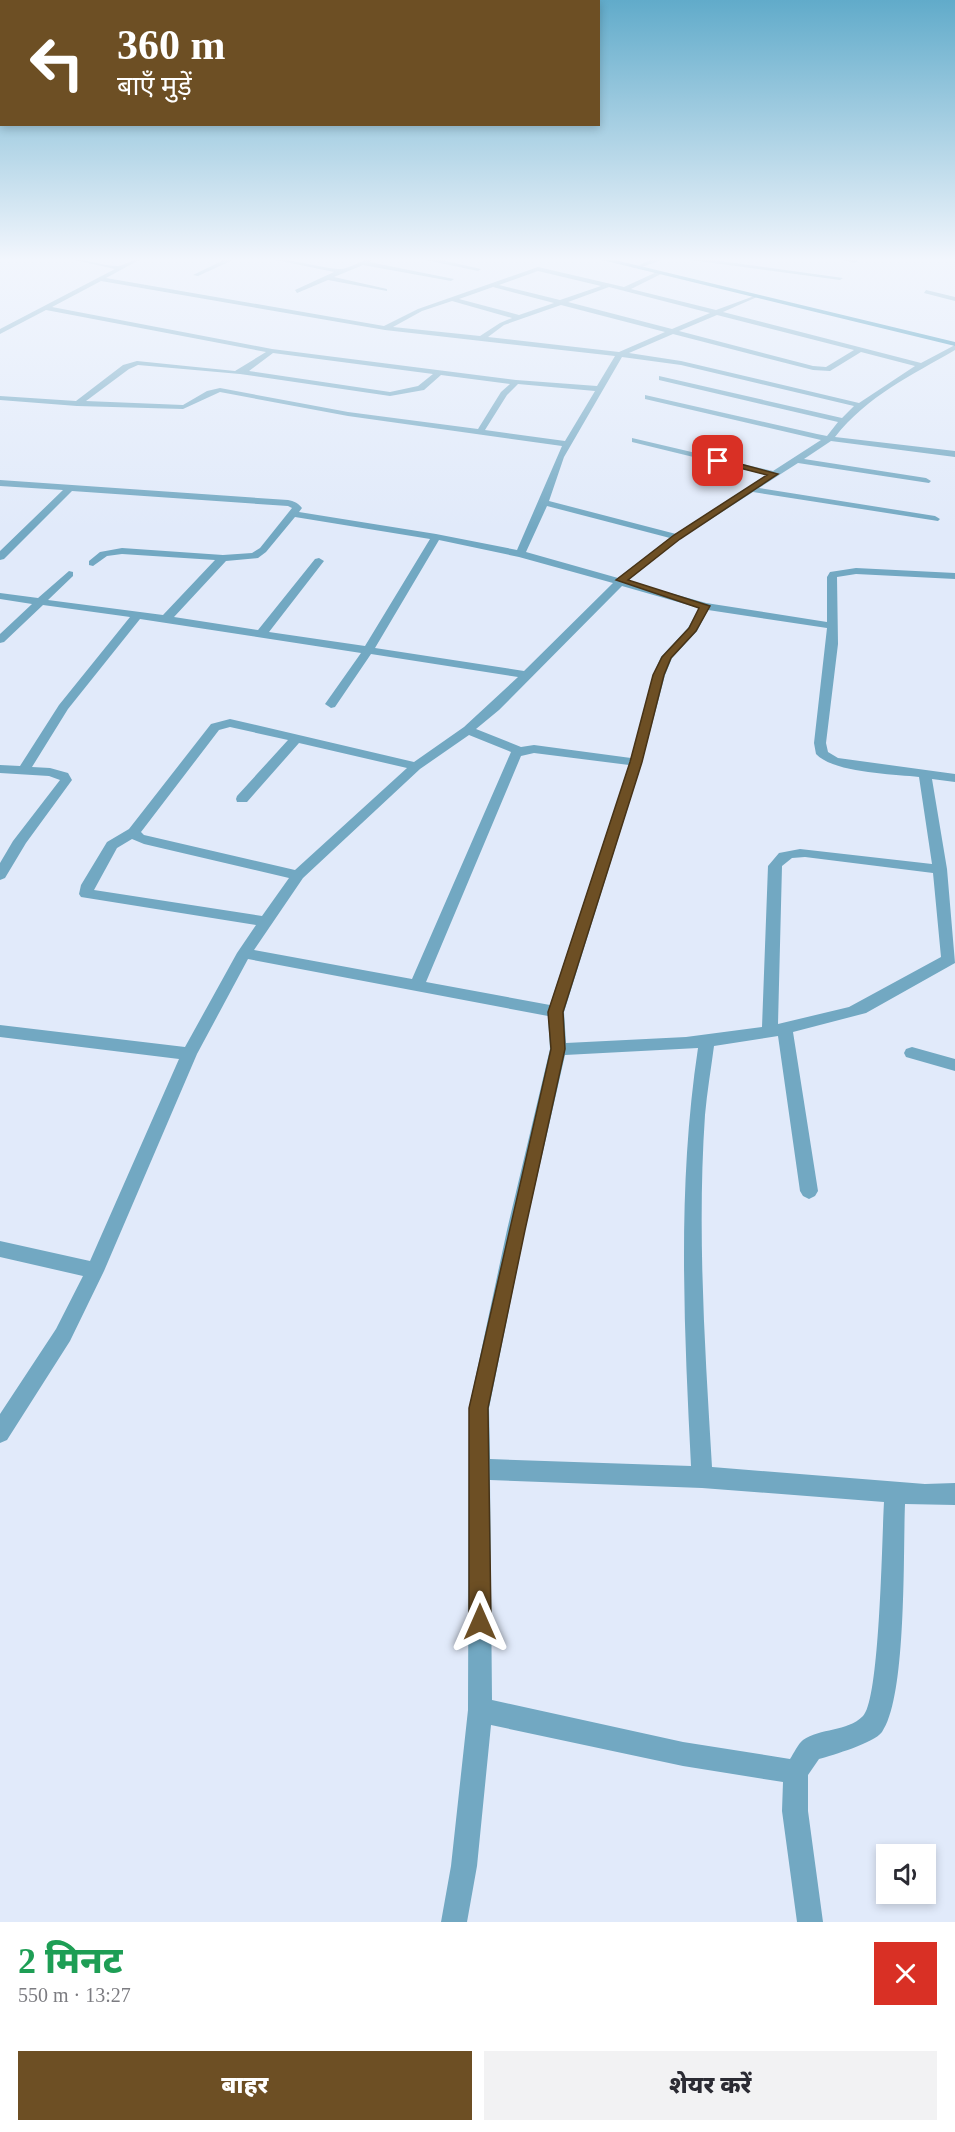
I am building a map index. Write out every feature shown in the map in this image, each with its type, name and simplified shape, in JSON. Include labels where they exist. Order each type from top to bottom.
[{"type":"street","points":[[260,349],[516,382],[599,388]]},
{"type":"street","points":[[571,349],[681,363],[859,405]]},
{"type":"street","points":[[520,554],[567,444],[620,354],[633,349]]},
{"type":"street","points":[[738,349],[818,369],[827,369],[860,349],[923,366]]},
{"type":"street","points":[[0,1433],[63,1335],[95,1271],[189,1054],[244,953],[298,875],[416,766],[468,730],[527,675],[621,580],[677,537],[830,438],[842,421],[859,405],[951,349]]},
{"type":"street","points":[[241,372],[272,351]]},
{"type":"street","points":[[76,404],[126,367],[137,363],[222,373],[241,372],[390,393],[421,388],[440,372]]},
{"type":"street","points":[[662,378],[842,421]]},
{"type":"street","points":[[480,432],[504,394],[516,382]]},
{"type":"street","points":[[0,398],[76,404],[183,407],[191,406],[213,391],[220,390],[348,414],[567,444]]},
{"type":"street","points":[[648,397],[830,438],[955,454]]},
{"type":"street","points":[[635,440],[774,474]]},
{"type":"street","points":[[798,460],[926,481]]},
{"type":"street","points":[[0,483],[288,502],[297,508],[259,554],[249,557],[223,558],[122,551],[104,554],[93,564]]},
{"type":"street","points":[[0,557],[70,487]]},
{"type":"street","points":[[750,489],[934,519]]},
{"type":"street","points":[[543,502],[677,537]]},
{"type":"street","points":[[294,514],[436,537],[520,554],[621,580],[705,606],[832,626]]},
{"type":"street","points":[[331,704],[368,650],[436,537]]},
{"type":"street","points":[[166,619],[223,558]]},
{"type":"street","points":[[261,634],[320,561]]},
{"type":"street","points":[[955,576],[856,571],[834,574],[832,577],[832,626],[820,743],[822,754],[834,761],[955,778]]},
{"type":"street","points":[[0,640],[69,574]]},
{"type":"street","points":[[0,596],[166,619],[527,675]]},
{"type":"street","points":[[454,1922],[464,1866],[480,1710],[479,1408],[516,1230],[558,1049],[556,1012],[636,762],[663,666],[671,650],[693,629],[705,606]]},
{"type":"street","points":[[24,770],[63,708],[137,615]]},
{"type":"street","points":[[266,922],[86,894],[88,885],[112,845],[134,832],[159,797],[219,725],[230,723],[416,766]]},
{"type":"street","points":[[468,730],[520,751]]},
{"type":"street","points":[[242,799],[296,738]]},
{"type":"street","points":[[417,986],[516,754],[534,748],[636,762]]},
{"type":"street","points":[[0,769],[58,773],[66,780],[20,841],[0,875]]},
{"type":"street","points":[[558,1049],[659,1046],[707,1042],[778,1031],[859,1010],[952,958],[925,774]]},
{"type":"street","points":[[134,832],[144,840],[298,875]]},
{"type":"street","points":[[809,1191],[778,1031],[775,866],[780,857],[789,853],[805,853],[940,870]]},
{"type":"street","points":[[244,953],[556,1012]]},
{"type":"street","points":[[0,1031],[189,1054]]},
{"type":"street","points":[[702,1477],[694,1326],[694,1163],[697,1112],[707,1042]]},
{"type":"street","points":[[912,1053],[955,1065]]},
{"type":"street","points":[[0,1249],[95,1271]]},
{"type":"street","points":[[479,1469],[702,1477],[895,1493],[955,1494]]},
{"type":"street","points":[[810,1922],[795,1811],[796,1772],[811,1749],[842,1740],[872,1725],[881,1707],[887,1663],[895,1493]]},
{"type":"street","points":[[480,1710],[683,1754],[796,1772]]},
{"type":"route","points":[[480,1622],[479,1408],[516,1230],[558,1049],[556,1012],[636,762],[659,675],[671,650],[693,629],[705,606],[621,580],[677,537],[774,474],[718,461]]}]
